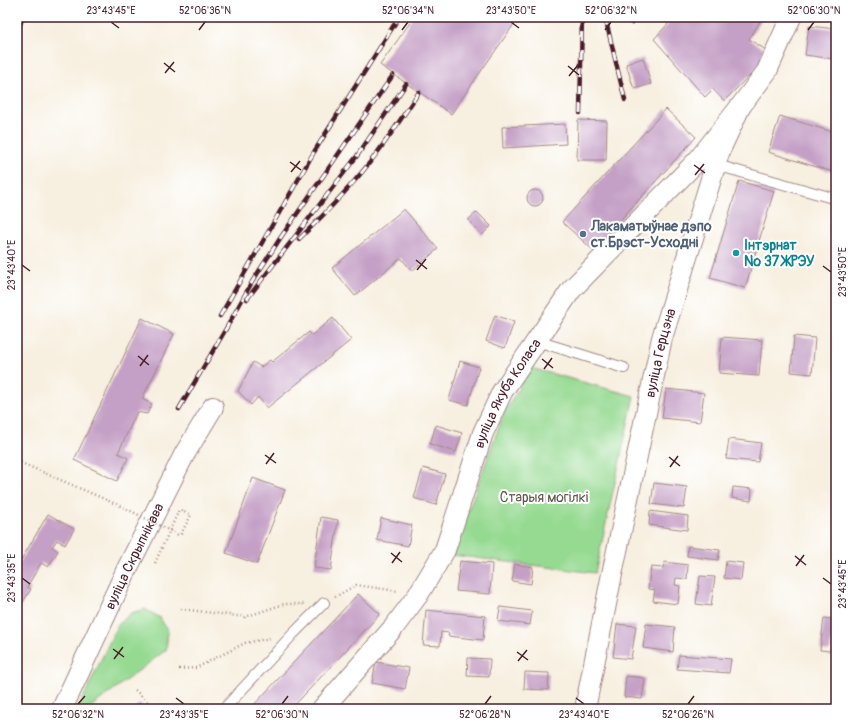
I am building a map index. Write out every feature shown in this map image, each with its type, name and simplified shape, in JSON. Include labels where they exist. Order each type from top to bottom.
[{"type":"street","name":"вуліца Герцэна","points":[[585,709],[662,338],[706,162],[720,150],[740,107],[767,71],[791,17]]},
{"type":"street","name":"вуліца Якуба Коласа","points":[[322,709],[394,627],[418,595],[445,550],[483,433],[502,392],[571,290],[706,162]]},
{"type":"street","name":"вуліца Скрыпнікава","points":[[62,709],[127,569],[184,455],[213,407]]},
{"type":"lane","points":[[706,162],[836,199]]},
{"type":"lane","points":[[537,341],[624,368]]},
{"type":"lane","points":[[224,709],[293,634],[324,603]]},
{"type":"path","points":[[17,460],[125,508],[180,536],[191,515],[179,510],[155,562]]},
{"type":"path","points":[[181,609],[245,617],[284,604],[324,603],[356,585],[418,595]]},
{"type":"path","points":[[179,669],[196,668],[245,643],[293,634]]},
{"type":"path","points":[[135,690],[155,709]]},
{"type":"green space","name":"Старыя могілкі","points":[[531,368],[634,396],[595,573],[452,555],[504,413]]},
{"type":"green space","points":[[145,609],[160,618],[168,631],[166,650],[88,709],[78,709],[117,626],[131,613]]},
{"type":"building","points":[[414,17],[519,17],[451,114],[380,65]]},
{"type":"building","points":[[661,17],[763,17],[749,39],[769,52],[757,68],[724,101],[713,89],[705,97],[654,39],[668,24]]},
{"type":"building","points":[[809,26],[836,29],[836,48],[834,59],[805,55]]},
{"type":"building","points":[[643,58],[651,84],[634,89],[626,64]]},
{"type":"building","points":[[666,109],[696,137],[593,250],[562,222]]},
{"type":"building","points":[[780,116],[836,133],[836,173],[768,152]]},
{"type":"building","points":[[578,120],[607,121],[606,160],[577,160]]},
{"type":"building","points":[[565,124],[566,144],[503,148],[502,127]]},
{"type":"building","name":"Інтэрнат № 37 ЖРЭУ","points":[[739,181],[774,191],[745,288],[710,278]]},
{"type":"building","points":[[535,190],[542,195],[543,198],[538,205],[535,206],[528,201],[527,198],[532,191]]},
{"type":"building","points":[[404,209],[438,249],[412,271],[401,258],[355,296],[332,268]]},
{"type":"building","points":[[477,212],[491,226],[482,235],[468,220]]},
{"type":"building","points":[[495,315],[514,322],[505,348],[486,341]]},
{"type":"building","points":[[142,318],[174,334],[142,399],[152,404],[147,414],[137,412],[118,453],[128,458],[117,481],[74,460]]},
{"type":"building","points":[[333,318],[351,340],[267,408],[258,397],[251,405],[238,391],[253,362],[261,367],[270,360],[272,362],[309,332],[312,335]]},
{"type":"building","points":[[794,336],[815,338],[812,374],[791,372]]},
{"type":"building","points":[[722,337],[762,340],[759,376],[719,373]]},
{"type":"building","points":[[460,361],[479,367],[468,405],[449,400]]},
{"type":"building","points":[[666,389],[704,393],[700,422],[662,418]]},
{"type":"building","points":[[436,425],[462,433],[456,452],[430,444]]},
{"type":"building","points":[[729,439],[761,443],[758,462],[726,459]]},
{"type":"building","points":[[423,468],[445,474],[436,505],[414,498]]},
{"type":"building","points":[[253,478],[285,490],[257,564],[226,553]]},
{"type":"building","points":[[654,483],[687,487],[684,508],[651,504]]},
{"type":"building","points":[[733,487],[752,489],[751,501],[732,498]]},
{"type":"building","points":[[650,511],[688,516],[687,530],[649,525]]},
{"type":"building","points":[[48,514],[74,529],[65,545],[57,540],[52,547],[58,551],[48,567],[41,563],[27,587],[31,589],[17,612],[17,567]]},
{"type":"building","points":[[321,517],[338,520],[331,570],[314,568]]},
{"type":"building","points":[[381,518],[412,525],[408,546],[377,540]]},
{"type":"building","points":[[688,546],[720,550],[718,560],[687,556]]},
{"type":"building","points":[[460,561],[492,564],[490,594],[456,591]]},
{"type":"building","points":[[726,561],[743,563],[741,580],[724,578]]},
{"type":"building","points":[[664,562],[688,565],[687,579],[676,578],[675,585],[680,586],[678,604],[653,601],[655,590],[648,589],[651,567],[663,568]]},
{"type":"building","points":[[515,564],[533,567],[531,584],[512,581]]},
{"type":"building","points":[[700,576],[715,577],[711,606],[696,604]]},
{"type":"building","points":[[358,594],[380,614],[291,709],[250,709]]},
{"type":"building","points":[[500,607],[532,611],[530,625],[498,621]]},
{"type":"building","points":[[426,610],[485,616],[483,640],[448,636],[449,633],[441,632],[440,646],[423,645]]},
{"type":"building","points":[[824,618],[834,619],[830,651],[820,650]]},
{"type":"building","points":[[617,624],[636,626],[631,659],[613,657]]},
{"type":"building","points":[[646,624],[675,627],[673,652],[643,648]]},
{"type":"building","points":[[679,655],[731,659],[729,673],[677,669]]},
{"type":"building","points":[[468,658],[490,659],[489,677],[467,676]]},
{"type":"building","points":[[376,662],[409,668],[405,689],[372,683]]},
{"type":"building","points":[[525,672],[549,673],[548,690],[524,689]]},
{"type":"building","points":[[626,676],[645,678],[642,699],[624,697]]},
{"type":"building","points":[[140,703],[145,709],[133,709]]},
{"type":"railway","points":[[17,31],[23,17]]},
{"type":"railway","points":[[220,316],[314,152],[399,17]]},
{"type":"railway","points":[[580,113],[582,17]]},
{"type":"railway","points":[[605,17],[625,100]]},
{"type":"railway","points":[[629,17],[632,23]]},
{"type":"railway","points":[[179,409],[252,282],[281,237],[393,75]]},
{"type":"railway","points":[[247,299],[357,156],[406,84]]},
{"type":"railway","points":[[299,239],[359,176],[388,138],[419,92]]},
{"type":"place","name":"Лакаматыўнае дэпо ст.Брэст-Усходні","points":[[583,234]]},
{"type":"place","name":"Інтэрнат № 37 ЖРЭУ","points":[[736,253]]}]
